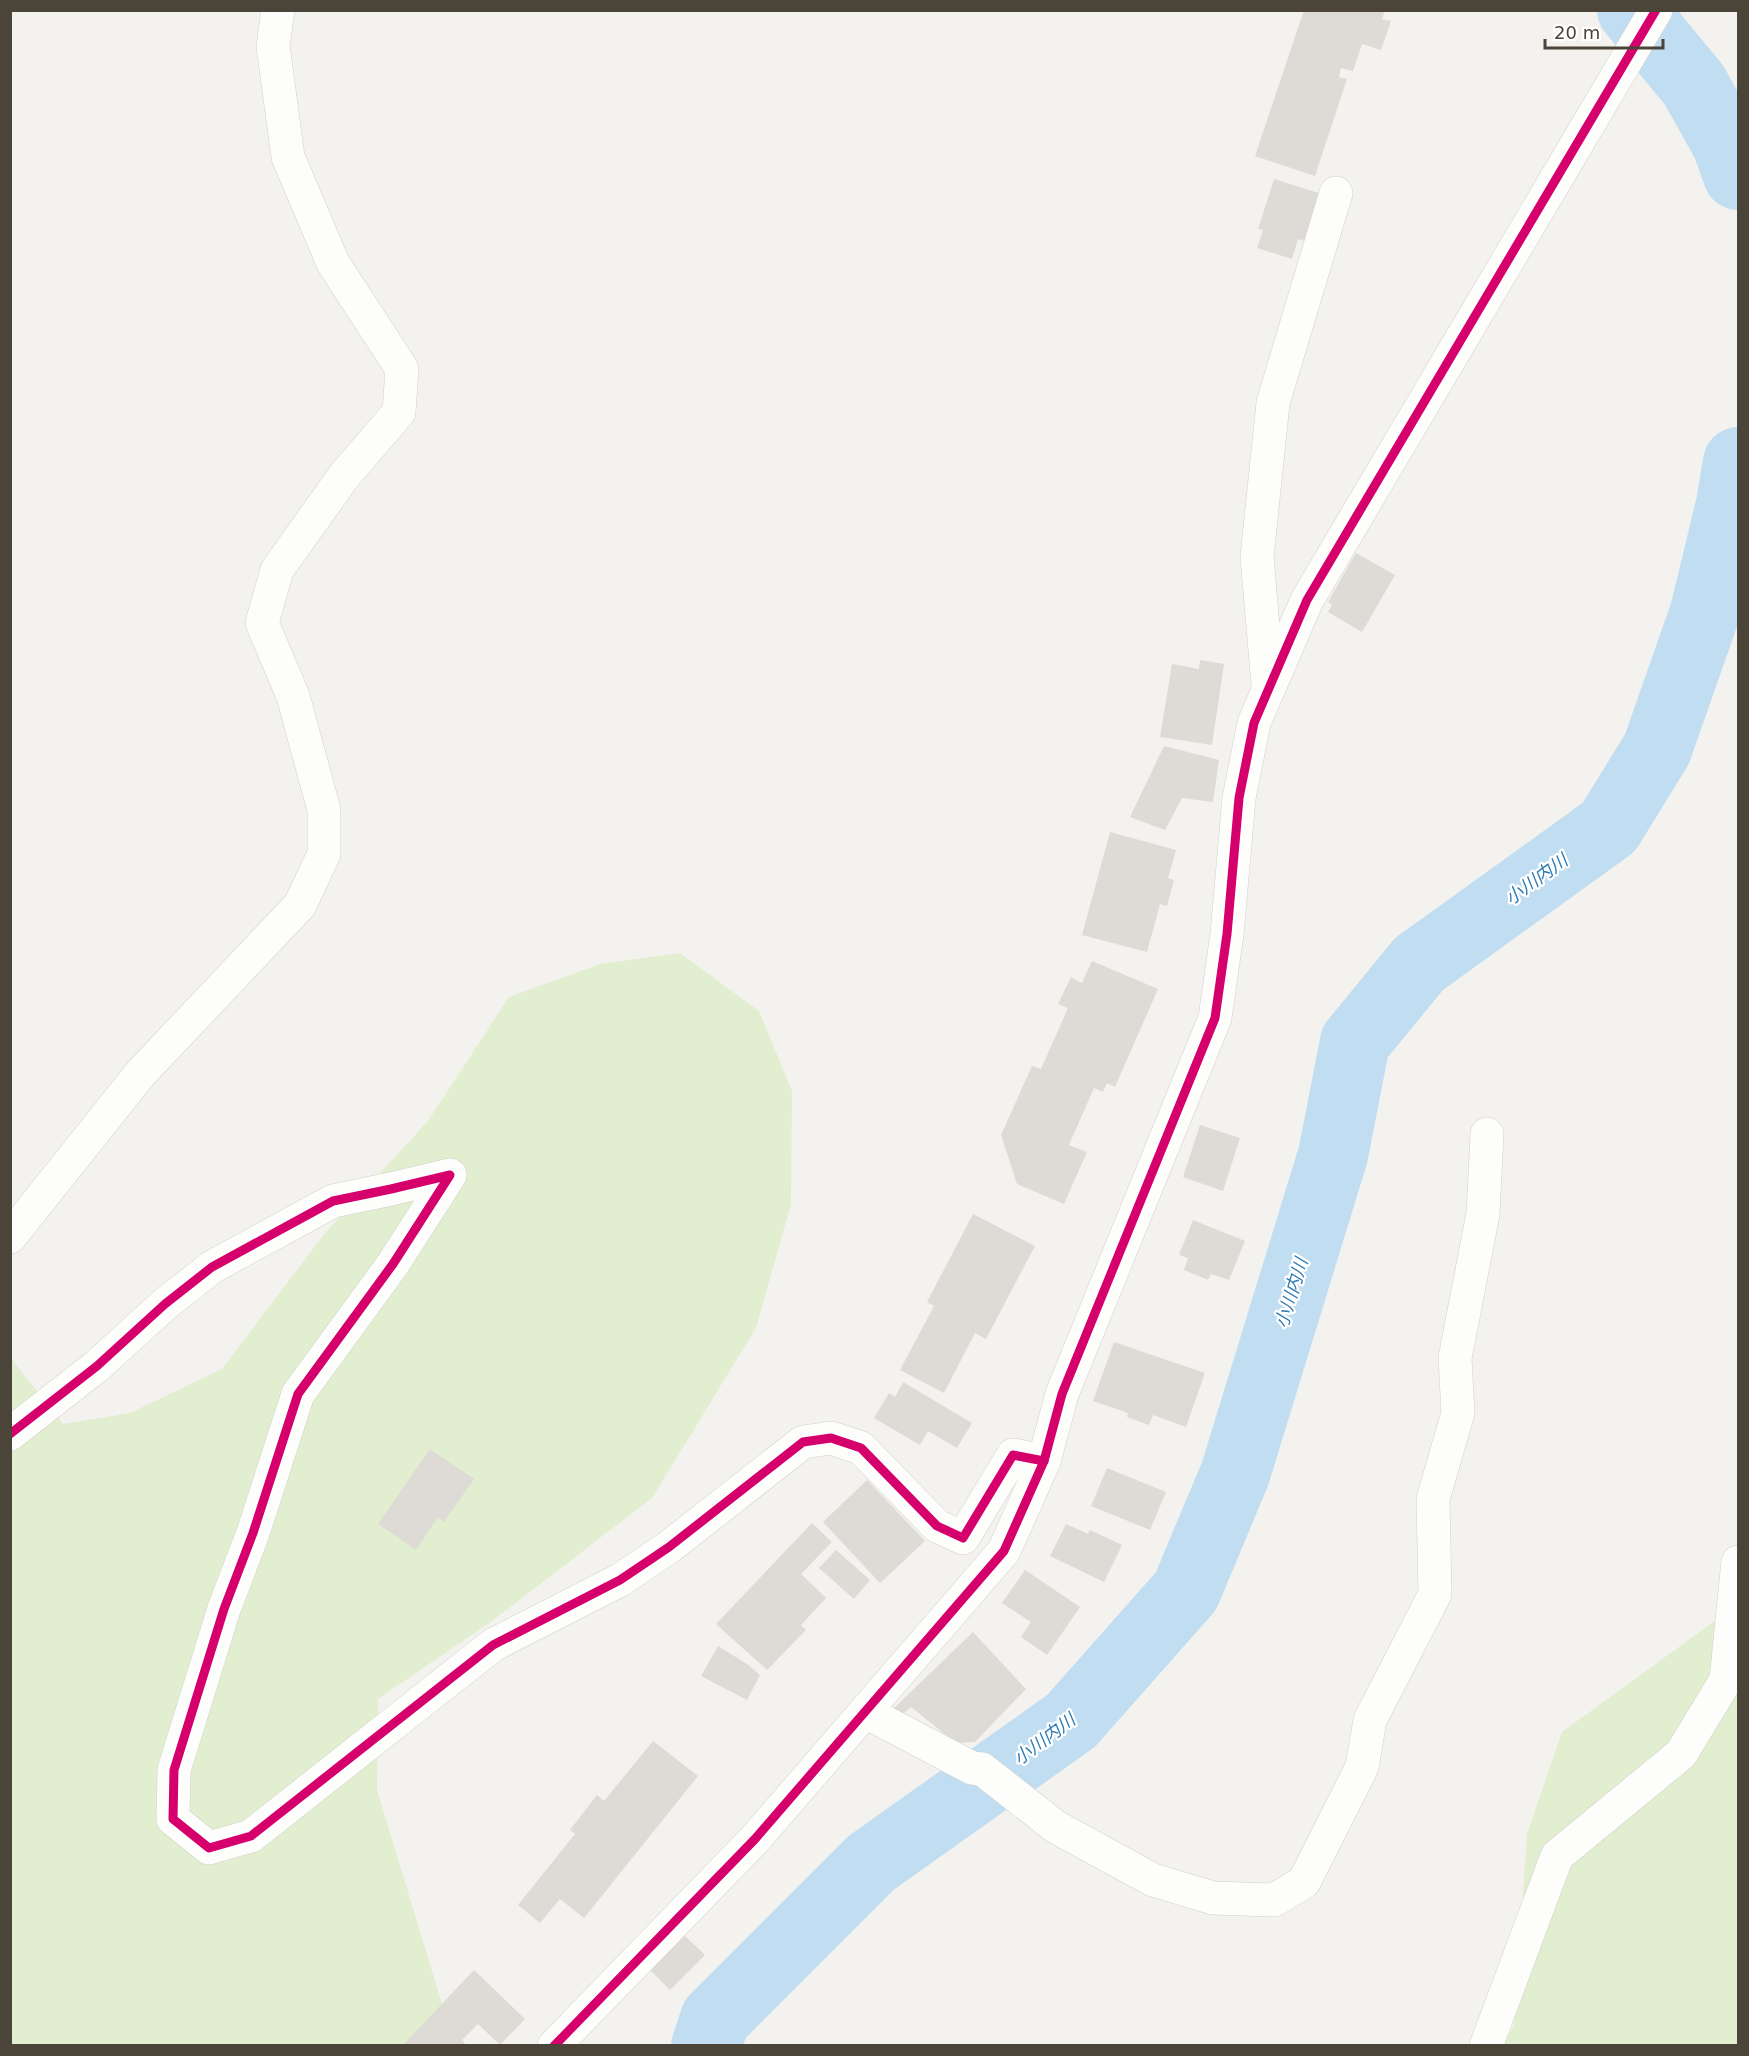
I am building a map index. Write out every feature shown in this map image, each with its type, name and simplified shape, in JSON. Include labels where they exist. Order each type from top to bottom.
[{"type":"street","points":[[10,1237],[140,1074],[300,905],[324,854],[324,810],[293,696],[262,623],[277,570],[344,476],[399,412],[402,369],[333,263],[288,158],[273,46],[278,10]]},
{"type":"street","points":[[554,2046],[755,1839],[1004,1551],[1044,1461],[1062,1394],[1215,1018],[1227,934],[1239,798],[1254,723],[1306,600],[1656,10]]},
{"type":"street","points":[[1269,689],[1257,557],[1273,403],[1336,193]]},
{"type":"street","points":[[866,1712],[972,1768],[982,1769],[1056,1827],[1153,1880],[1213,1898],[1274,1900],[1304,1882],[1362,1767],[1370,1720],[1435,1594],[1432,1499],[1458,1413],[1455,1358],[1482,1214],[1487,1134]]},
{"type":"street","points":[[10,1434],[97,1366],[165,1304],[212,1267],[333,1200],[450,1175],[393,1264],[298,1394],[253,1533],[224,1609],[174,1770],[173,1819],[209,1848],[251,1836],[493,1645],[620,1580],[669,1547],[803,1442],[831,1438],[861,1448],[937,1526],[963,1538],[1013,1455],[1044,1461]]},
{"type":"street","points":[[1486,2046],[1557,1856],[1681,1754],[1726,1680],[1738,1562]]},
{"type":"green space","points":[[680,953],[759,1011],[792,1091],[791,1204],[756,1328],[652,1498],[492,1621],[378,1699],[377,1790],[443,2007],[442,2045],[11,2045],[10,1357],[63,1424],[130,1413],[222,1369],[325,1233],[428,1121],[509,997],[600,964]]},
{"type":"green space","points":[[1738,1604],[1738,2045],[1501,2046],[1514,2026],[1527,1834],[1562,1732]]},
{"type":"building","points":[[1304,10],[1385,10],[1382,19],[1391,21],[1381,50],[1362,44],[1353,71],[1341,68],[1339,77],[1347,79],[1315,176],[1255,156]]},
{"type":"building","points":[[1274,179],[1322,194],[1307,242],[1298,239],[1292,259],[1257,248],[1263,230],[1258,229]]},
{"type":"building","points":[[1356,553],[1395,575],[1362,632],[1328,612],[1332,605],[1328,602]]},
{"type":"building","points":[[1200,660],[1224,664],[1212,745],[1160,737],[1172,664],[1199,669]]},
{"type":"building","points":[[1164,746],[1219,760],[1213,802],[1182,798],[1165,830],[1130,817]]},
{"type":"building","points":[[1110,832],[1176,850],[1168,878],[1174,880],[1167,906],[1160,904],[1147,952],[1082,935]]},
{"type":"building","points":[[1092,961],[1158,989],[1115,1087],[1107,1083],[1103,1092],[1094,1088],[1069,1145],[1087,1152],[1064,1204],[1017,1184],[1001,1135],[1032,1066],[1041,1069],[1068,1008],[1058,1004],[1071,977],[1082,983]]},
{"type":"building","points":[[1200,1125],[1240,1138],[1223,1191],[1183,1177]]},
{"type":"building","points":[[973,1214],[1035,1246],[986,1339],[975,1333],[944,1393],[900,1370],[934,1306],[927,1302]]},
{"type":"building","points":[[1193,1220],[1245,1241],[1229,1280],[1211,1274],[1208,1280],[1184,1270],[1188,1258],[1179,1255]]},
{"type":"building","points":[[1114,1342],[1205,1373],[1186,1427],[1153,1415],[1149,1425],[1127,1417],[1128,1413],[1093,1401]]},
{"type":"building","points":[[903,1382],[972,1423],[957,1448],[928,1431],[920,1445],[874,1418],[889,1393],[895,1397]]},
{"type":"building","points":[[430,1449],[474,1479],[444,1522],[438,1517],[416,1550],[378,1524]]},
{"type":"building","points":[[1107,1468],[1166,1492],[1150,1530],[1091,1506]]},
{"type":"building","points":[[867,1480],[925,1541],[880,1583],[823,1522]]},
{"type":"building","points":[[812,1523],[832,1542],[801,1574],[826,1598],[801,1625],[806,1630],[767,1670],[716,1624]]},
{"type":"building","points":[[1066,1524],[1088,1534],[1090,1530],[1122,1545],[1104,1582],[1050,1556]]},
{"type":"building","points":[[836,1550],[870,1580],[854,1599],[819,1568]]},
{"type":"building","points":[[1025,1570],[1080,1607],[1047,1655],[1021,1637],[1031,1622],[1002,1603]]},
{"type":"building","points":[[973,1632],[1026,1689],[975,1742],[956,1743],[911,1707],[903,1714],[894,1708]]},
{"type":"building","points":[[718,1646],[760,1675],[747,1700],[701,1676]]},
{"type":"building","points":[[653,1741],[698,1776],[584,1918],[560,1899],[540,1923],[518,1905],[575,1834],[570,1830],[597,1795],[604,1801]]},
{"type":"building","points":[[685,1936],[705,1955],[670,1990],[650,1970]]},
{"type":"building","points":[[474,1970],[525,2019],[500,2045],[478,2024],[462,2040],[467,2046],[402,2046]]},
{"type":"waterway","name":"小川内川","points":[[1632,10],[1694,85],[1727,144],[1738,175]]},
{"type":"waterway","name":"小川内川","points":[[706,2046],[715,2019],[871,1863],[1071,1721],[1186,1591],[1235,1474],[1333,1155],[1355,1042],[1419,964],[1609,827],[1657,749],[1705,612],[1731,504],[1738,462]]},
{"type":"cycle path","points":[[554,2046],[755,1839],[1004,1551],[1044,1461],[1062,1394],[1215,1018],[1227,934],[1239,798],[1254,723],[1307,600],[1656,10]]},
{"type":"cycle path","points":[[10,1434],[97,1366],[165,1304],[212,1267],[333,1201],[450,1175],[393,1264],[298,1394],[253,1533],[224,1609],[174,1770],[173,1819],[209,1848],[251,1836],[493,1645],[620,1580],[669,1547],[803,1442],[831,1438],[861,1448],[937,1526],[963,1538],[1013,1455],[1044,1461]]}]
